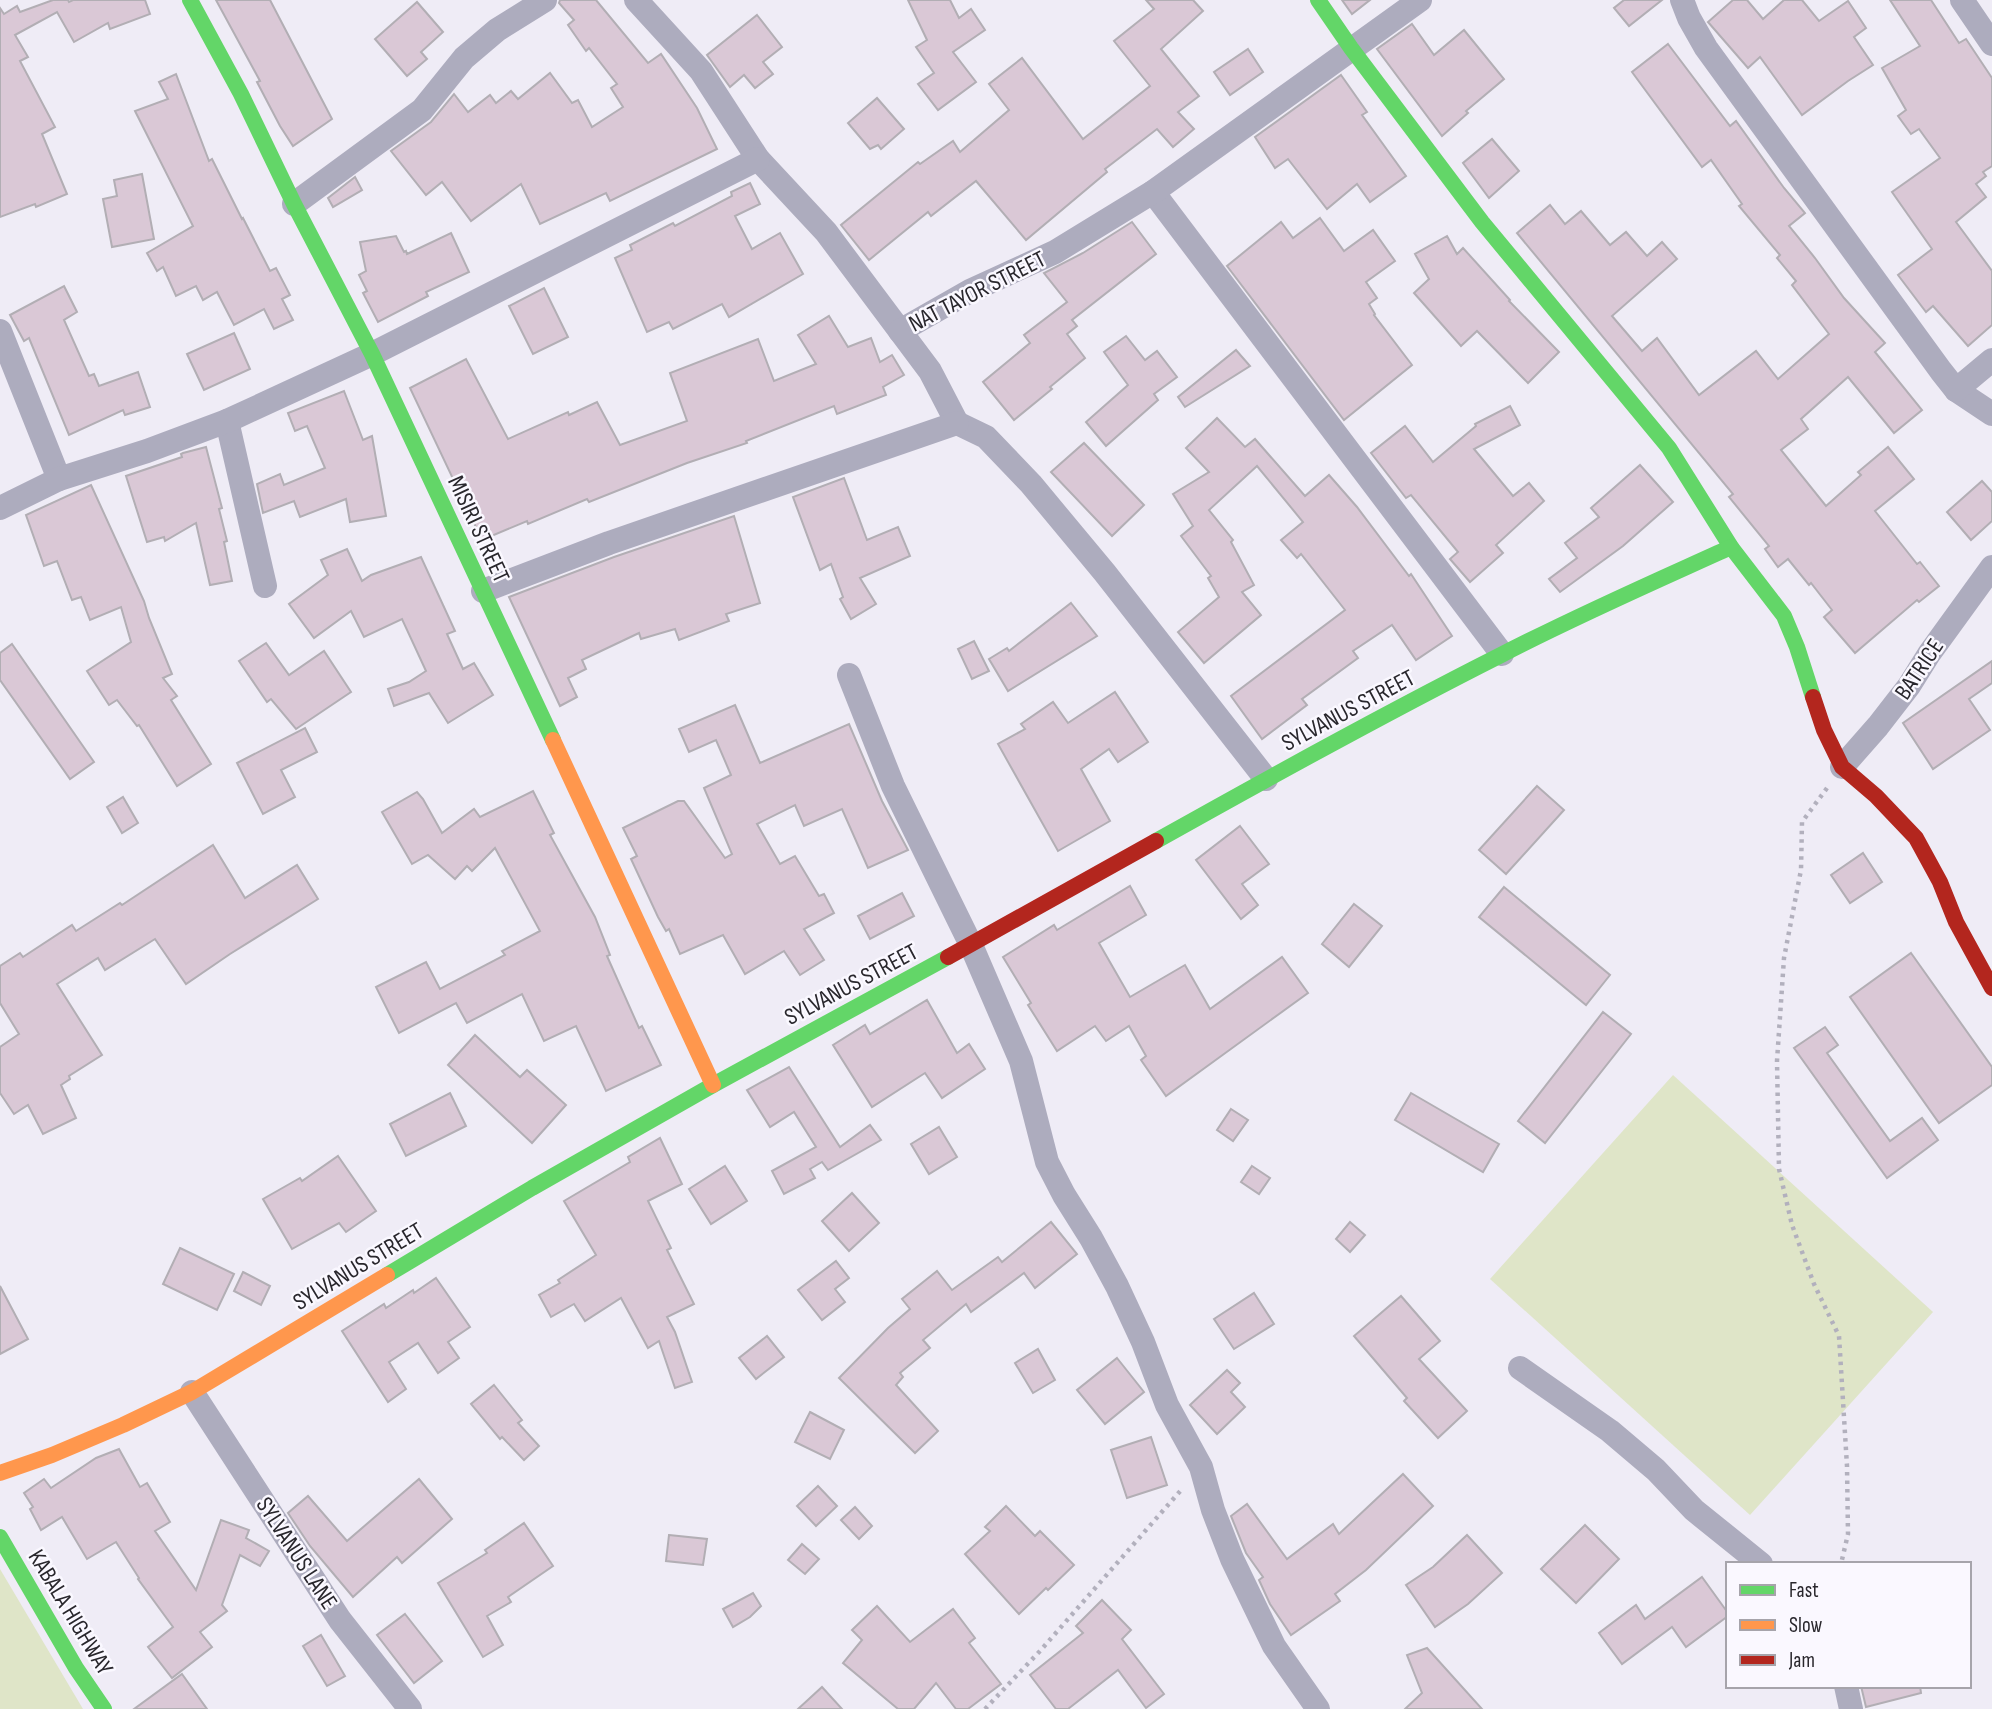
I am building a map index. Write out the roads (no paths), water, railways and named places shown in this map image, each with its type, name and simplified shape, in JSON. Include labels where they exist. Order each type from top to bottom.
[{"type":"street","name":"MISIRI STREET","points":[[190,0],[241,94],[294,204],[372,354],[713,1085]]},
{"type":"street","points":[[294,204],[422,110],[464,58],[497,30],[545,0]]},
{"type":"street","points":[[636,0],[701,71],[758,159],[827,232],[900,331]]},
{"type":"street","points":[[1318,0],[1482,222],[1669,448],[1731,547],[1784,616],[1824,730],[1842,767],[1876,796],[1916,838],[1940,882],[1956,922],[1990,982]]},
{"type":"street","name":"NAT TAYOR STREET","points":[[957,423],[930,371],[900,331],[970,290],[1055,252],[1153,192],[1420,0]]},
{"type":"street","points":[[1682,0],[1706,48],[1956,390],[1992,414]]},
{"type":"street","points":[[1962,0],[1992,44]]},
{"type":"street","points":[[0,508],[59,479],[147,451],[227,421],[372,354],[758,159]]},
{"type":"street","points":[[1153,192],[1502,654]]},
{"type":"street","points":[[0,331],[59,479]]},
{"type":"street","points":[[1956,390],[1992,360]]},
{"type":"street","points":[[227,421],[265,586]]},
{"type":"street","points":[[483,591],[609,543],[957,423],[986,438],[1031,484],[1105,573],[1266,779]]},
{"type":"street","name":"SYLVANUS STREET","points":[[0,1473],[52,1455],[192,1392],[532,1188],[1266,779],[1502,654],[1731,547]]},
{"type":"street","name":"BATRICE","points":[[1842,767],[1909,686],[1942,635],[1992,567]]},
{"type":"street","points":[[849,675],[893,786],[971,945],[1021,1061],[1047,1162],[1117,1286],[1143,1342],[1167,1405],[1201,1467],[1213,1510],[1232,1559],[1273,1646],[1318,1709]]},
{"type":"street","points":[[1520,1368],[1610,1431],[1656,1470],[1694,1510],[1759,1562]]},
{"type":"street","name":"SYLVANUS LANE","points":[[192,1392],[340,1620],[410,1709]]},
{"type":"street","name":"KABALA HIGHWAY","points":[[0,1537],[76,1668],[104,1709]]},
{"type":"street","points":[[1846,1688],[1851,1709]]}]
